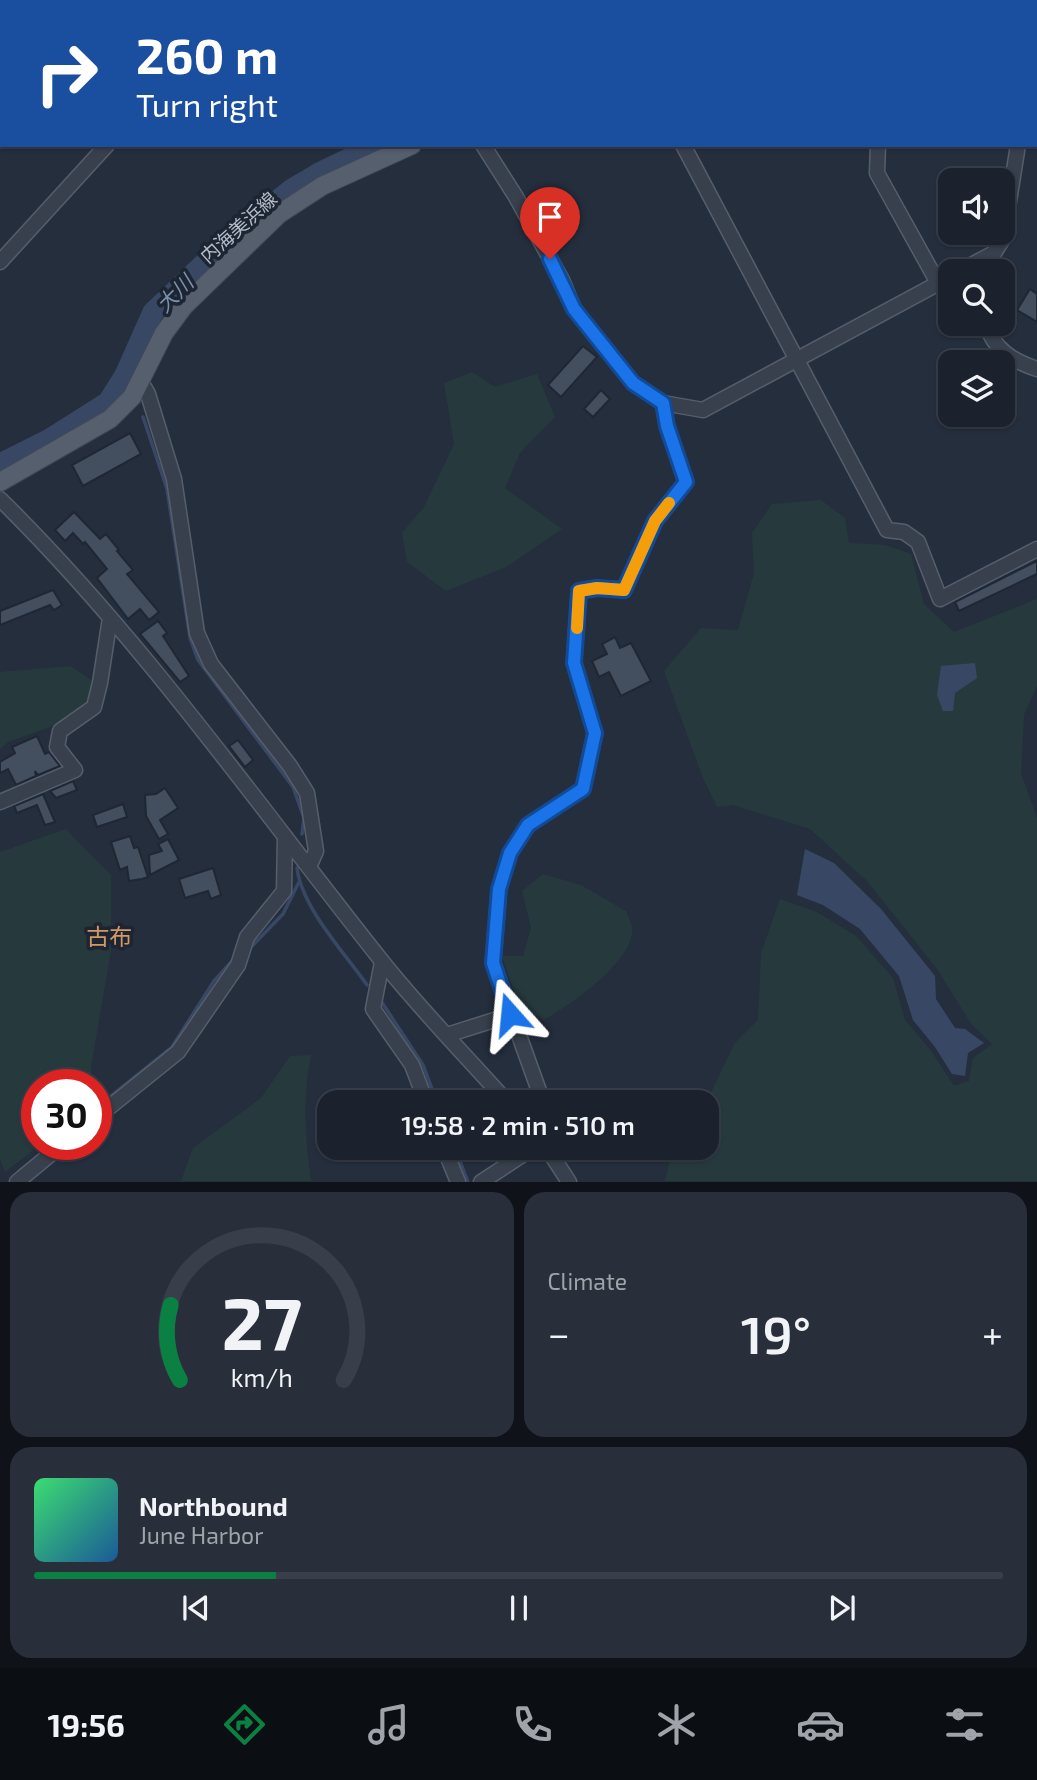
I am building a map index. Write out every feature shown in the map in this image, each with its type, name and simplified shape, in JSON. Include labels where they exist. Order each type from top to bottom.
[{"type":"main road","name":"内海美浜線","points":[[0,482],[110,419],[125,406],[164,333],[184,306],[279,214],[322,186],[408,147]]},
{"type":"street","points":[[0,262],[105,147]]},
{"type":"street","points":[[484,147],[516,197],[562,280],[574,309],[633,383],[663,403],[703,411],[938,283]]},
{"type":"street","points":[[683,147],[887,530],[904,532],[918,542],[940,599],[1037,549]]},
{"type":"street","points":[[877,147],[877,173],[938,270]]},
{"type":"street","points":[[992,259],[1003,239],[1018,147]]},
{"type":"street","points":[[983,259],[994,253]]},
{"type":"street","points":[[990,336],[1011,360],[1037,369]]},
{"type":"street","points":[[140,380],[148,394],[174,479],[197,633],[211,664],[290,766],[307,793],[316,851],[309,867]]},
{"type":"street","points":[[538,1090],[493,963],[499,889],[510,853],[528,825],[583,789],[595,733],[574,663],[579,591],[597,588],[624,590],[655,521],[686,482],[667,426],[663,403]]},
{"type":"street","points":[[0,499],[60,559],[110,618],[382,962],[496,1090]]},
{"type":"street","points":[[0,802],[75,770],[57,747],[60,731],[94,707],[110,618]]},
{"type":"street","points":[[112,1105],[178,1052],[237,965],[247,937],[284,891],[285,836]]},
{"type":"street","points":[[382,962],[373,1009],[412,1065],[421,1090]]},
{"type":"street","points":[[447,1035],[510,1014]]},
{"type":"street","points":[[17,1181],[43,1160]]},
{"type":"street","points":[[449,1160],[458,1181]]},
{"type":"street","points":[[481,1181],[514,1160]]},
{"type":"street","points":[[555,1160],[569,1181]]},
{"type":"green space","points":[[472,372],[495,387],[537,374],[555,417],[520,453],[505,488],[562,529],[506,567],[446,591],[407,562],[402,533],[424,507],[454,444],[444,383]]},
{"type":"green space","points":[[821,500],[845,518],[849,543],[885,545],[911,554],[924,604],[954,632],[1037,599],[1037,686],[1024,715],[1021,773],[1037,818],[1037,1181],[665,1181],[670,1160],[719,1160],[719,1090],[712,1090],[734,1044],[758,1020],[761,953],[780,899],[817,912],[856,936],[893,978],[905,1020],[932,1052],[954,1086],[969,1081],[973,1058],[992,1044],[970,1022],[937,969],[868,882],[810,829],[733,805],[717,807],[703,778],[664,671],[701,628],[738,630],[754,573],[752,533],[772,504]]},
{"type":"green space","points":[[70,666],[93,681],[87,704],[61,723],[8,742],[0,749],[0,672]]},
{"type":"green space","points":[[66,829],[111,875],[111,950],[91,1069],[21,1069],[21,1160],[5,1172],[0,1159],[0,852]]},
{"type":"green space","points":[[543,874],[581,885],[626,911],[632,927],[624,953],[613,967],[584,993],[544,1020],[518,1005],[502,956],[523,956],[531,928],[522,891]]},
{"type":"green space","points":[[311,1055],[305,1118],[311,1181],[181,1181],[193,1148],[261,1098],[290,1056]]},
{"type":"water","points":[[975,663],[977,678],[955,693],[953,711],[943,711],[937,695],[941,666]]},
{"type":"water","points":[[805,849],[834,863],[881,909],[935,976],[936,999],[955,1028],[965,1029],[984,1043],[968,1053],[965,1076],[952,1074],[913,1020],[899,976],[860,929],[823,905],[797,895]]},
{"type":"building","points":[[1030,289],[1037,294],[1037,322],[1017,310]]},
{"type":"building","points":[[583,346],[597,357],[561,397],[548,385]]},
{"type":"building","points":[[601,390],[610,399],[593,417],[584,409]]},
{"type":"building","points":[[130,433],[141,454],[83,486],[72,465]]},
{"type":"building","points":[[74,512],[100,539],[106,534],[133,570],[127,574],[159,612],[149,620],[140,609],[128,619],[97,578],[107,569],[85,542],[83,544],[73,533],[65,541],[55,530]]},
{"type":"building","points":[[1037,561],[1037,574],[959,611],[955,602]]},
{"type":"building","points":[[53,590],[62,605],[54,610],[50,605],[0,625],[0,611]]},
{"type":"building","points":[[158,621],[167,633],[163,636],[189,676],[180,682],[140,634]]},
{"type":"building","points":[[615,637],[620,648],[631,643],[651,681],[621,696],[609,672],[599,677],[592,661],[607,654],[602,644]]},
{"type":"building","points":[[37,736],[45,754],[49,752],[60,766],[38,775],[35,771],[36,776],[16,785],[8,769],[0,773],[0,762],[15,753],[12,747]]},
{"type":"building","points":[[238,740],[253,760],[245,767],[229,746]]},
{"type":"building","points":[[73,781],[77,790],[56,798],[50,791]]},
{"type":"building","points":[[165,788],[178,808],[160,820],[168,834],[159,839],[146,816],[145,795],[156,794]]},
{"type":"building","points":[[43,794],[55,822],[45,825],[37,805],[17,813],[14,806]]},
{"type":"building","points":[[123,804],[127,817],[97,827],[93,815]]},
{"type":"building","points":[[130,836],[134,848],[138,847],[148,877],[129,881],[127,867],[120,870],[111,842]]},
{"type":"building","points":[[168,839],[179,860],[150,875],[149,855],[162,851],[158,844]]},
{"type":"building","points":[[213,868],[221,895],[211,899],[208,891],[185,898],[179,879]]},
{"type":"waterway","name":"大川","points":[[0,464],[48,440],[108,402],[125,375],[153,312],[234,235],[292,189],[373,147]]},
{"type":"waterway","points":[[143,417],[167,489],[190,638],[198,660],[293,787],[304,818],[302,834]]},
{"type":"waterway","points":[[297,868],[300,883],[315,914],[367,985]]},
{"type":"waterway","points":[[251,947],[283,914],[299,882]]},
{"type":"waterway","points":[[112,1095],[172,1047],[214,981],[233,960]]},
{"type":"waterway","points":[[381,1001],[423,1065],[432,1090]]},
{"type":"waterway","points":[[19,1171],[33,1160]]},
{"type":"waterway","points":[[460,1160],[468,1182]]},
{"type":"slow traffic","points":[[577,628],[579,591],[597,588],[624,590],[655,521],[669,503]]},
{"type":"district","name":"古布","points":[[109,936]]},
{"type":"route","points":[[510,1014],[493,963],[499,889],[510,853],[528,825],[583,789],[595,733],[574,663],[579,591],[597,588],[624,590],[655,521],[686,482],[667,426],[663,403],[633,383],[574,309],[550,259]]}]
